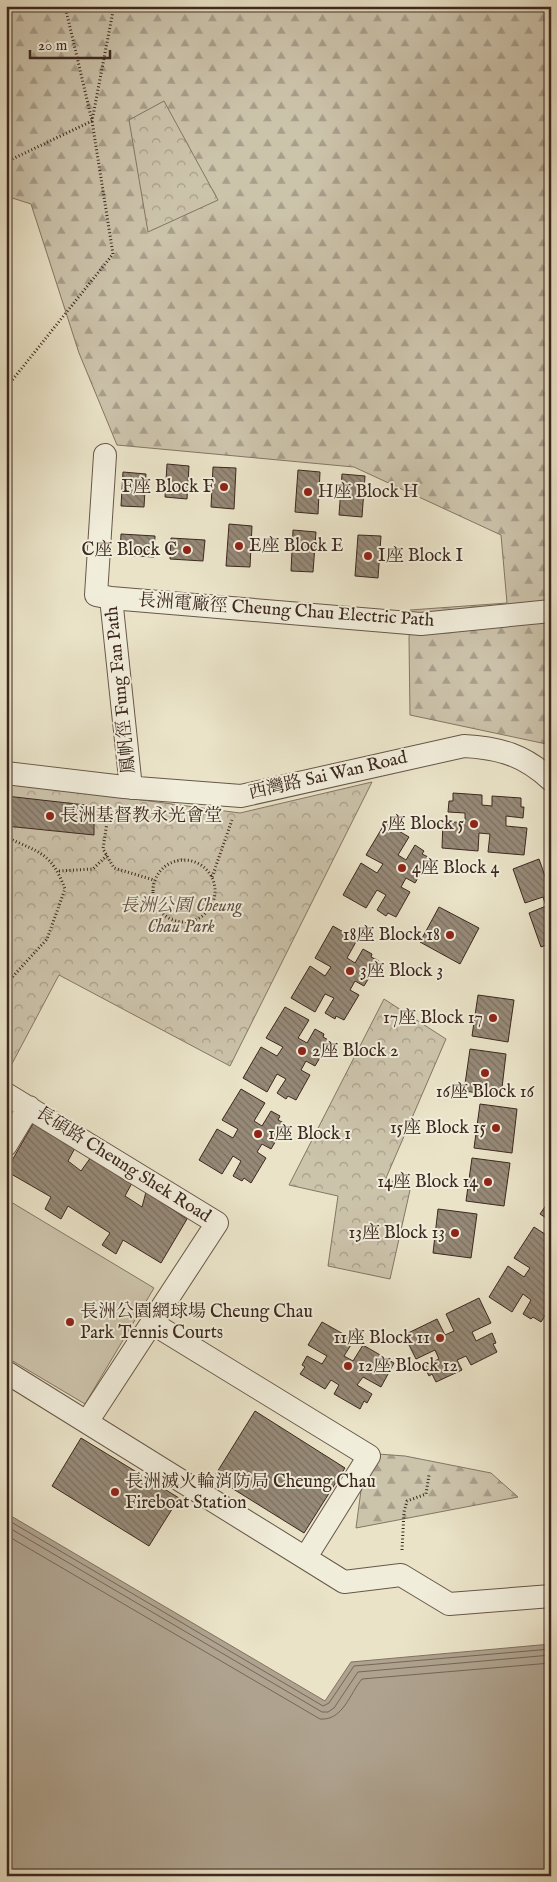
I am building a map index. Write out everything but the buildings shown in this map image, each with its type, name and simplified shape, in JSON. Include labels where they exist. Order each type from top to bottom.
[{"type":"street","name":"鳳帆徑 Fung Fan Path","points":[[105,455],[96,595],[111,598],[122,787]]},
{"type":"street","name":"長洲電廠徑 Cheung Chau Electric Path","points":[[111,598],[421,624],[551,611]]},
{"type":"street","name":"西灣路 Sai Wan Road","points":[[6,773],[122,787],[241,796],[464,746],[490,747],[515,755],[537,767],[551,780]]},
{"type":"street","name":"長碩路 Cheung Shek Road","points":[[6,1094],[217,1223],[88,1422]]},
{"type":"street","points":[[6,1145],[29,1107]]},
{"type":"street","points":[[152,1323],[369,1456],[306,1557]]},
{"type":"street","points":[[6,1372],[344,1582],[401,1575],[449,1604],[551,1596]]},
{"type":"path","points":[[6,388],[114,254],[92,121],[65,6]]},
{"type":"path","points":[[92,121],[114,6]]},
{"type":"path","points":[[6,162],[92,121]]},
{"type":"path","points":[[122,787],[103,849],[114,868],[154,880]]},
{"type":"path","points":[[212,877],[241,796]]},
{"type":"path","points":[[6,837],[46,856],[58,871],[65,889],[47,939],[6,984]]},
{"type":"path","points":[[58,871],[93,869],[107,855]]},
{"type":"path","points":[[177,860],[197,862],[212,877],[215,886],[215,897],[205,914],[196,920],[186,922],[172,919],[159,910],[154,901],[154,880],[163,868],[177,860]]},
{"type":"path","points":[[401,1575],[404,1512],[407,1501],[426,1494],[429,1475]]},
{"type":"green space","points":[[6,6],[551,6],[551,745],[410,715],[410,610],[507,603],[501,535],[354,467],[117,445],[79,353],[31,204],[6,196]]},
{"type":"green space","points":[[164,101],[218,200],[148,232],[129,120]]},
{"type":"green space","name":"長洲公園 Cheung Chau Park","points":[[6,782],[240,813],[372,782],[230,1066],[59,975],[6,1075]]},
{"type":"green space","points":[[384,999],[446,1039],[386,1178],[410,1190],[390,1279],[328,1266],[338,1196],[289,1185]]},
{"type":"green space","name":"長洲公園網球場 Cheung Chau Park Tennis Courts","points":[[6,1199],[154,1288],[85,1404],[6,1357]]},
{"type":"green space","points":[[378,1454],[405,1456],[491,1473],[518,1497],[356,1528],[363,1475]]},
{"type":"water","points":[[6,1513],[325,1701],[351,1662],[551,1644],[551,1876],[6,1876]]},
{"type":"place","name":"F座 Block F","points":[[224,487]]},
{"type":"place","name":"H座 Block H","points":[[308,492]]},
{"type":"place","name":"E座 Block E","points":[[239,546]]},
{"type":"place","name":"C座 Block C","points":[[187,550]]},
{"type":"place","name":"I座 Block I","points":[[368,556]]},
{"type":"place","name":"長洲基督教永光會堂","points":[[50,816]]},
{"type":"place","name":"5座 Block 5","points":[[474,824]]},
{"type":"place","name":"4座 Block 4","points":[[402,868]]},
{"type":"place","name":"18座 Block 18","points":[[450,935]]},
{"type":"place","name":"3座 Block 3","points":[[350,971]]},
{"type":"place","name":"17座 Block 17","points":[[493,1018]]},
{"type":"place","name":"2座 Block 2","points":[[302,1051]]},
{"type":"place","name":"16座 Block 16","points":[[485,1073]]},
{"type":"place","name":"15座 Block 15","points":[[496,1128]]},
{"type":"place","name":"1座 Block 1","points":[[258,1134]]},
{"type":"place","name":"14座 Block 14","points":[[488,1182]]},
{"type":"place","name":"13座 Block 13","points":[[455,1233]]},
{"type":"place","name":"長洲公園網球場 Cheung Chau Park Tennis Courts","points":[[70,1322]]},
{"type":"place","name":"11座 Block 11","points":[[440,1338]]},
{"type":"place","name":"12座 Block 12","points":[[348,1366]]},
{"type":"place","name":"長洲滅火輪消防局 Cheung Chau Fireboat Station","points":[[115,1492]]}]
